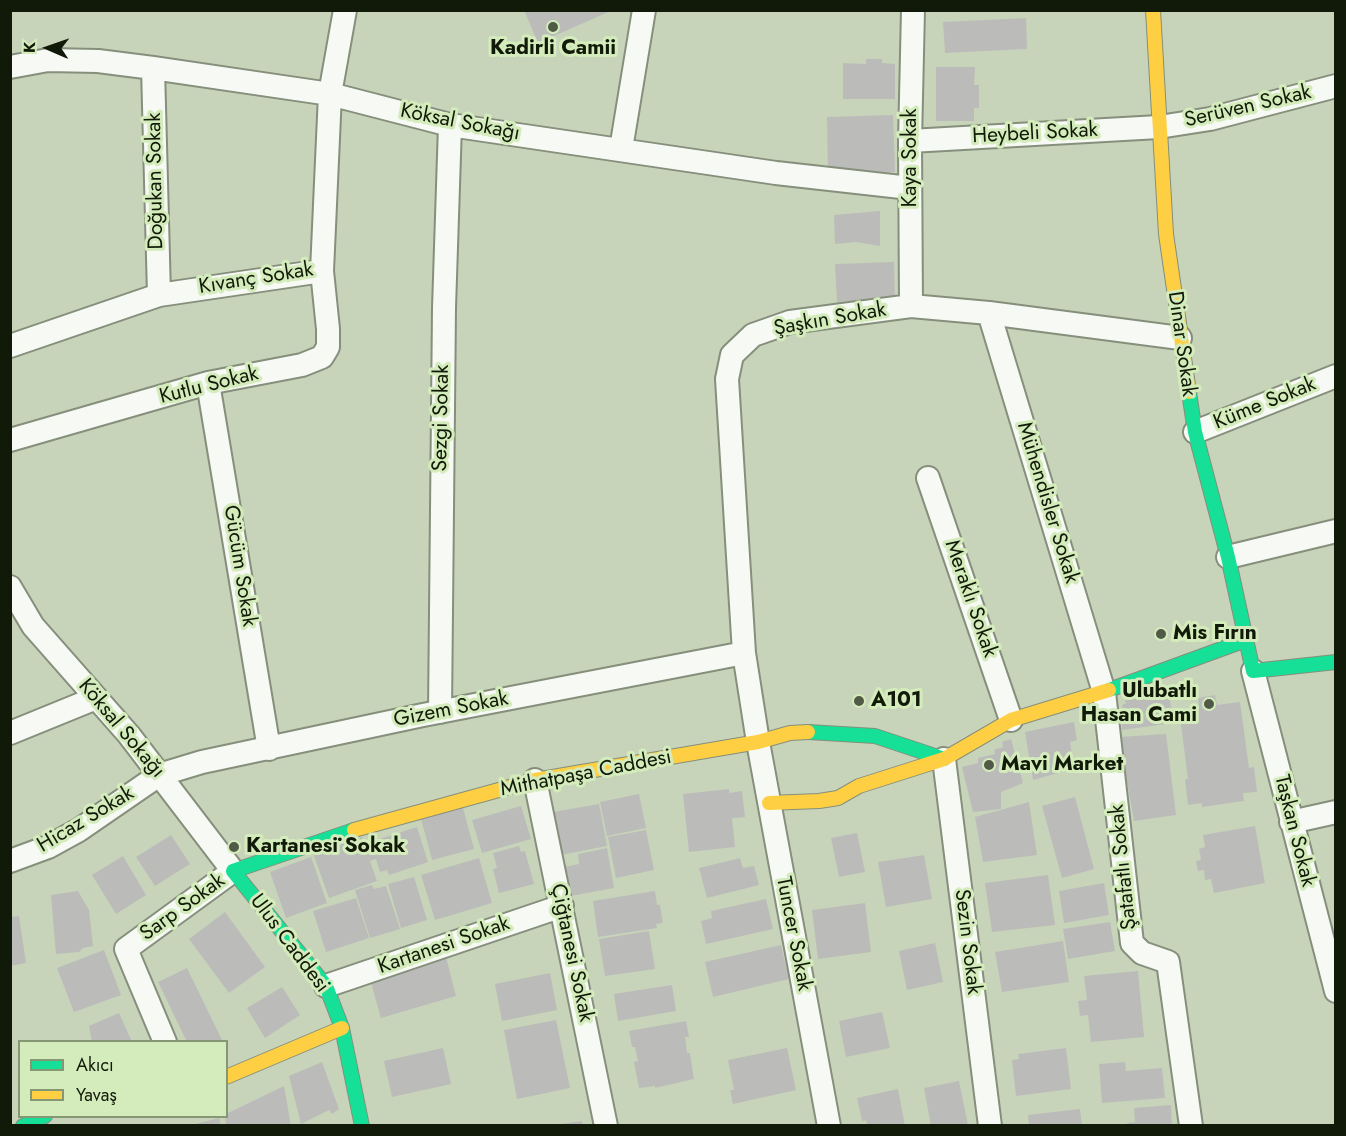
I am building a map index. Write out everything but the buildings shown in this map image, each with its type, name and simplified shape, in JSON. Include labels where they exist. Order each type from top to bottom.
[{"type":"street","name":"Kıvanç Sokak","points":[[10,346],[159,295],[322,271],[330,94],[345,10]]},
{"type":"street","points":[[621,149],[644,10]]},
{"type":"street","name":"Kaya Sokak","points":[[911,306],[910,141],[913,10]]},
{"type":"street","name":"Dinar Sokak","points":[[1153,10],[1166,234],[1180,338],[1195,432],[1228,556],[1253,671]]},
{"type":"street","name":"Köksal Sokağı","points":[[10,67],[48,60],[98,61],[153,68],[330,94],[450,125],[776,173],[910,188]]},
{"type":"street","name":"Doğukan Sokak","points":[[153,68],[159,295]]},
{"type":"street","name":"Serüven Sokak","points":[[1159,127],[1210,119],[1335,86]]},
{"type":"street","name":"Sezgi Sokak","points":[[440,712],[444,308],[450,125]]},
{"type":"street","name":"Heybeli Sokak","points":[[910,141],[1159,127]]},
{"type":"street","name":"Kutlu Sokak","points":[[10,440],[208,384],[302,365],[322,357],[328,347],[328,329],[322,271]]},
{"type":"street","name":"Şaşkın Sokak","points":[[758,742],[744,653],[727,380],[732,355],[753,335],[790,322],[911,306],[989,313],[1180,338]]},
{"type":"street","name":"Mühendisler Sokak","points":[[989,313],[1104,692]]},
{"type":"street","name":"Küme Sokak","points":[[1195,432],[1335,376]]},
{"type":"street","name":"Gücüm Sokak","points":[[208,384],[269,749]]},
{"type":"street","name":"Meraklı Sokak","points":[[928,478],[1011,720]]},
{"type":"street","points":[[1228,556],[1335,531]]},
{"type":"street","name":"Köksal Sokağı","points":[[14,598],[33,626],[129,735],[233,871]]},
{"type":"street","points":[[769,803],[838,798],[859,786],[944,759],[1011,720],[1104,692],[1246,640]]},
{"type":"street","name":"Gizem Sokak","points":[[159,775],[202,762],[440,712],[744,653]]},
{"type":"street","points":[[1253,671],[1335,662]]},
{"type":"street","name":"Taşkan Sokak","points":[[1253,671],[1335,991]]},
{"type":"street","name":"Şatafatlı Sokak","points":[[1104,692],[1132,943],[1142,953],[1168,962],[1191,1125]]},
{"type":"street","points":[[10,733],[96,698]]},
{"type":"street","name":"Mithatpaşa Caddesi","points":[[233,871],[379,822],[535,780],[758,742],[790,733],[819,732],[875,736],[944,759]]},
{"type":"street","name":"Tuncer Sokak","points":[[758,742],[829,1125]]},
{"type":"street","name":"Sezin Sokak","points":[[944,759],[990,1125]]},
{"type":"street","name":"Hicaz Sokak","points":[[10,861],[48,847],[79,830],[159,775]]},
{"type":"street","name":"Çiğtanesi Sokak","points":[[535,780],[606,1125]]},
{"type":"street","points":[[1291,822],[1335,812]]},
{"type":"street","name":"Ulus Caddesi","points":[[233,871],[326,986],[342,1028],[362,1125]]},
{"type":"street","name":"Sarp Sokak","points":[[165,1040],[126,948],[233,871]]},
{"type":"street","name":"Kartanesi Sokak","points":[[326,986],[562,906]]},
{"type":"street","points":[[228,1076],[342,1028]]},
{"type":"street","points":[[23,1125],[40,1118]]},
{"type":"traffic: fast","points":[[1189,392],[1195,432],[1228,557],[1253,671],[1336,662]]},
{"type":"traffic: fast","points":[[1109,690],[1246,640]]},
{"type":"traffic: fast","points":[[808,732],[875,736],[944,759]]},
{"type":"traffic: fast","points":[[354,830],[233,871],[326,986],[342,1028],[362,1126]]},
{"type":"traffic: fast","points":[[23,1126],[41,1118]]},
{"type":"traffic: slow","points":[[1153,10],[1166,234],[1189,392]]},
{"type":"traffic: slow","points":[[769,803],[838,798],[859,786],[944,759],[1011,720],[1109,690]]},
{"type":"traffic: slow","points":[[354,830],[535,780],[758,742],[790,733],[808,732]]},
{"type":"traffic: slow","points":[[228,1076],[342,1028]]},
{"type":"place","name":"Kadirli Camii","points":[[553,27]]},
{"type":"place","name":"Mis Fırın","points":[[1161,634]]},
{"type":"place","name":"A101","points":[[859,701]]},
{"type":"place","name":"Ulubatlı Hasan Cami","points":[[1209,704]]},
{"type":"place","name":"Mavi Market","points":[[989,765]]},
{"type":"place","name":"Kartanesi̇ Sokak","points":[[234,847]]}]
